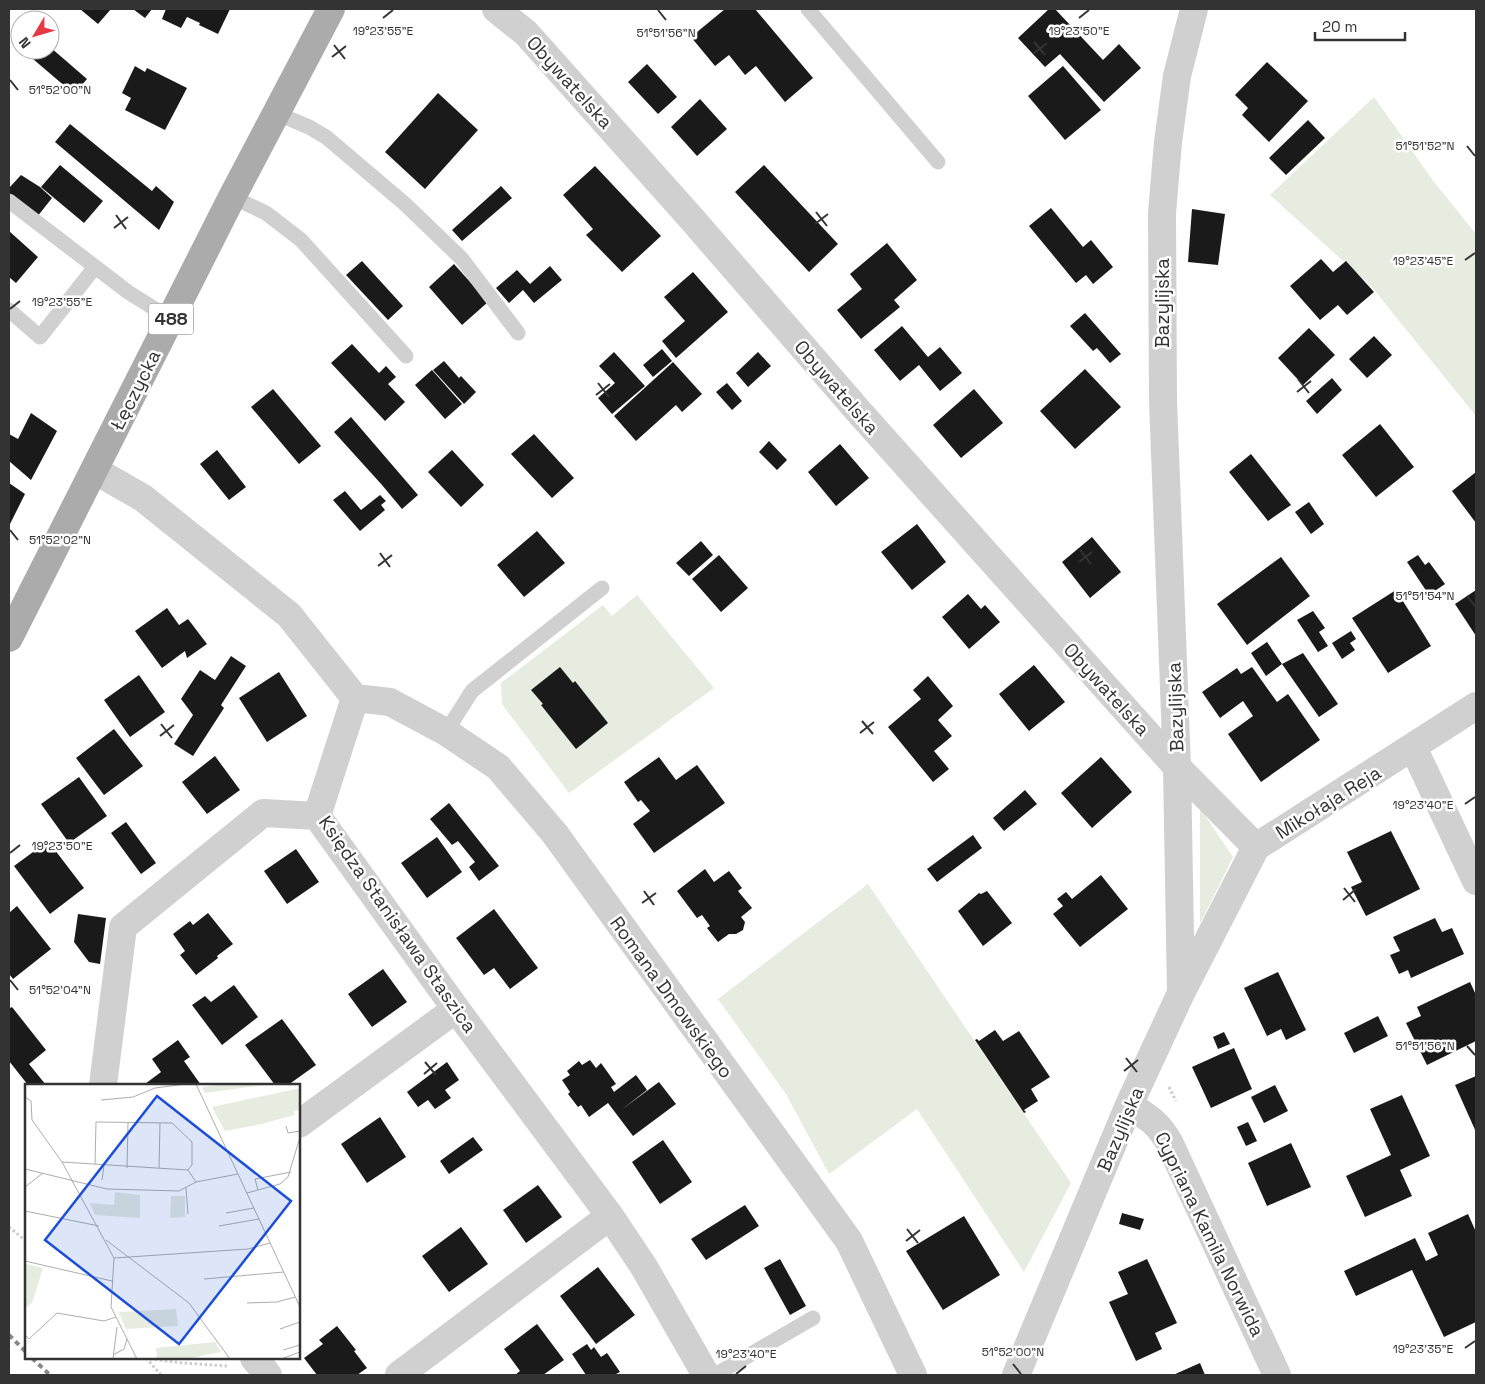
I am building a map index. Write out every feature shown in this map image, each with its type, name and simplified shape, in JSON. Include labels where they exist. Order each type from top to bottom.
[{"type":"main road","name":"Łęczycka","points":[[9,638],[232,197],[331,9]]},
{"type":"street","name":"Obywatelska","points":[[496,9],[526,33],[860,413],[1177,767],[1256,847]]},
{"type":"street","name":"Bazylijska","points":[[1016,1375],[1129,1105],[1181,993],[1177,767],[1163,400],[1162,214],[1168,142],[1177,76],[1194,9]]},
{"type":"street","points":[[94,470],[143,498],[289,615],[355,698]]},
{"type":"street","name":"Romana Dmowskiego","points":[[355,698],[390,702],[446,732],[498,767],[555,834],[849,1242],[913,1375]]},
{"type":"street","name":"Księdza Stanisława Staszica","points":[[355,698],[317,816],[610,1216],[644,1267],[706,1375]]},
{"type":"street","name":"Mikołaja Reja","points":[[1181,993],[1256,847],[1476,706]]},
{"type":"street","points":[[1413,747],[1476,881]]},
{"type":"street","points":[[103,1084],[123,927],[263,813],[317,816]]},
{"type":"street","points":[[300,1123],[456,1008]]},
{"type":"street","name":"Cypriana Kamila Norwida","points":[[1129,1105],[1161,1128],[1169,1142],[1277,1375]]},
{"type":"street","points":[[399,1375],[610,1216]]},
{"type":"street","points":[[243,1362],[268,1375]]},
{"type":"lane","points":[[808,9],[938,162]]},
{"type":"lane","points":[[276,113],[309,127],[326,137],[405,204],[462,259],[518,333]]},
{"type":"lane","points":[[232,197],[266,213],[301,240],[406,356]]},
{"type":"lane","points":[[9,201],[128,292],[171,320]]},
{"type":"lane","points":[[9,310],[40,337],[95,267]]},
{"type":"lane","points":[[446,732],[472,691],[602,588]]},
{"type":"lane","points":[[715,1375],[813,1318]]},
{"type":"path","points":[[1168,1085],[1177,1103]]},
{"type":"path","points":[[9,1227],[25,1241]]},
{"type":"path","points":[[146,1359],[161,1375]]},
{"type":"path","points":[[152,1359],[182,1363],[243,1362]]},
{"type":"shaded area","points":[[1374,97],[1434,182],[1476,234],[1476,416],[1371,286],[1270,195]]},
{"type":"shaded area","points":[[637,595],[714,688],[569,793],[502,704],[501,683],[603,605],[612,616]]},
{"type":"shaded area","points":[[1200,808],[1233,857],[1200,924]]},
{"type":"shaded area","points":[[868,884],[1071,1183],[1024,1272],[917,1109],[829,1174],[786,1094],[718,999]]},
{"type":"building","points":[[80,9],[111,9],[98,24]]},
{"type":"building","points":[[133,9],[152,9],[145,18]]},
{"type":"building","points":[[166,9],[230,9],[218,34],[187,17],[181,28],[162,19]]},
{"type":"building","points":[[725,9],[755,9],[813,78],[785,102],[756,66],[745,75],[729,55],[715,66],[691,37]]},
{"type":"building","points":[[1049,9],[1055,9],[1103,60],[1119,44],[1141,68],[1104,102],[1060,54],[1045,67],[1018,38]]},
{"type":"building","points":[[60,56],[87,79],[74,94],[34,60],[60,60]]},
{"type":"building","points":[[1267,62],[1308,101],[1269,142],[1242,115],[1248,108],[1235,95]]},
{"type":"building","points":[[647,64],[677,97],[658,114],[628,82]]},
{"type":"building","points":[[135,66],[145,72],[147,68],[187,88],[165,130],[125,110],[131,98],[122,93]]},
{"type":"building","points":[[1063,66],[1101,110],[1065,140],[1028,96]]},
{"type":"building","points":[[438,93],[478,130],[425,189],[385,152]]},
{"type":"building","points":[[700,99],[727,129],[697,156],[671,127]]},
{"type":"building","points":[[1308,120],[1325,138],[1286,175],[1269,158]]},
{"type":"building","points":[[70,124],[152,191],[156,186],[174,202],[159,230],[55,142]]},
{"type":"building","points":[[60,165],[103,201],[84,223],[41,187]]},
{"type":"building","points":[[764,165],[838,244],[809,272],[735,192]]},
{"type":"building","points":[[595,166],[661,236],[622,272],[586,235],[593,229],[563,195]]},
{"type":"building","points":[[21,175],[40,187],[52,198],[37,217],[9,193],[9,188]]},
{"type":"building","points":[[501,186],[512,198],[462,241],[452,230]]},
{"type":"building","points":[[1051,208],[1083,247],[1091,240],[1113,267],[1093,284],[1086,275],[1076,283],[1029,226]]},
{"type":"building","points":[[1192,209],[1225,214],[1218,265],[1188,262]]},
{"type":"building","points":[[9,231],[38,257],[16,283],[9,277]]},
{"type":"building","points":[[887,243],[917,280],[894,300],[900,307],[861,339],[837,310],[862,289],[850,274]]},
{"type":"building","points":[[1321,259],[1333,272],[1346,261],[1374,292],[1347,315],[1338,305],[1320,320],[1290,286]]},
{"type":"building","points":[[362,261],[403,306],[388,320],[346,275]]},
{"type":"building","points":[[454,264],[488,302],[462,325],[429,287]]},
{"type":"building","points":[[550,266],[562,280],[534,303],[523,290],[509,303],[496,288],[517,270],[530,284]]},
{"type":"building","points":[[693,272],[728,312],[676,358],[662,341],[685,321],[664,297]]},
{"type":"building","points":[[1085,313],[1121,354],[1110,363],[1097,348],[1093,351],[1070,326]]},
{"type":"building","points":[[902,326],[928,357],[940,347],[962,373],[940,391],[919,365],[900,381],[874,350]]},
{"type":"building","points":[[1309,328],[1335,355],[1303,385],[1278,358]]},
{"type":"building","points":[[1374,336],[1392,355],[1367,378],[1349,359]]},
{"type":"building","points":[[352,344],[379,373],[386,366],[396,377],[388,384],[405,402],[385,421],[331,363]]},
{"type":"building","points":[[662,349],[672,361],[653,377],[643,365]]},
{"type":"building","points":[[614,352],[645,386],[612,414],[598,398],[615,383],[599,366]]},
{"type":"building","points":[[758,352],[771,366],[748,387],[736,373]]},
{"type":"building","points":[[444,361],[459,378],[461,376],[476,392],[464,404],[433,370]]},
{"type":"building","points":[[673,362],[702,394],[682,412],[676,405],[636,441],[614,416]]},
{"type":"building","points":[[1085,369],[1121,407],[1075,449],[1040,411]]},
{"type":"building","points":[[432,370],[462,404],[445,419],[415,385]]},
{"type":"building","points":[[1332,378],[1342,390],[1317,414],[1306,401]]},
{"type":"building","points":[[727,383],[742,401],[732,410],[716,392]]},
{"type":"building","points":[[273,389],[321,446],[299,464],[251,407]]},
{"type":"building","points":[[974,389],[1003,423],[961,458],[933,425]]},
{"type":"building","points":[[31,413],[57,431],[31,480],[9,461],[9,434],[18,439]]},
{"type":"building","points":[[351,417],[418,495],[402,509],[334,432]]},
{"type":"building","points":[[1380,424],[1414,467],[1376,497],[1342,455]]},
{"type":"building","points":[[534,434],[574,478],[552,498],[511,454]]},
{"type":"building","points":[[769,441],[787,460],[777,470],[759,452]]},
{"type":"building","points":[[840,444],[869,478],[836,506],[808,472]]},
{"type":"building","points":[[217,450],[246,487],[229,500],[200,464]]},
{"type":"building","points":[[452,450],[484,485],[461,507],[428,472]]},
{"type":"building","points":[[1251,454],[1291,505],[1268,521],[1229,472]]},
{"type":"building","points":[[1476,472],[1476,523],[1452,491]]},
{"type":"building","points":[[9,483],[25,494],[9,526]]},
{"type":"building","points":[[345,491],[361,510],[380,495],[386,501],[381,505],[385,510],[360,531],[333,500]]},
{"type":"building","points":[[1309,502],[1324,524],[1311,534],[1295,512]]},
{"type":"building","points":[[917,524],[946,562],[912,590],[881,552]]},
{"type":"building","points":[[537,531],[565,563],[524,597],[497,565]]},
{"type":"building","points":[[1092,537],[1121,572],[1090,598],[1062,562]]},
{"type":"building","points":[[701,541],[713,555],[689,576],[676,563]]},
{"type":"building","points":[[719,555],[748,588],[721,612],[692,579]]},
{"type":"building","points":[[1418,555],[1425,565],[1429,562],[1445,584],[1429,595],[1407,562]]},
{"type":"building","points":[[1281,557],[1310,596],[1247,645],[1217,604]]},
{"type":"building","points":[[1396,590],[1431,646],[1388,673],[1352,618]]},
{"type":"building","points":[[1476,590],[1476,636],[1455,604]]},
{"type":"building","points":[[968,594],[981,609],[985,605],[1000,622],[969,649],[942,617]]},
{"type":"building","points":[[167,608],[179,625],[188,619],[207,644],[187,658],[185,651],[162,668],[135,631]]},
{"type":"building","points":[[1313,611],[1325,628],[1319,632],[1328,646],[1318,652],[1297,620]]},
{"type":"building","points":[[1351,631],[1356,639],[1350,643],[1355,650],[1342,659],[1332,643]]},
{"type":"building","points":[[1267,642],[1282,664],[1266,676],[1251,653]]},
{"type":"building","points":[[1303,653],[1338,704],[1319,717],[1282,664]]},
{"type":"building","points":[[231,656],[246,666],[221,705],[224,708],[193,756],[174,744],[193,715],[181,699],[200,670],[215,680]]},
{"type":"building","points":[[1034,665],[1065,702],[1029,731],[999,694]]},
{"type":"building","points":[[560,667],[573,683],[575,681],[608,723],[576,749],[531,690]]},
{"type":"building","points":[[1252,667],[1277,702],[1288,694],[1320,740],[1261,782],[1228,734],[1253,716],[1243,701],[1220,718],[1202,692],[1237,668],[1241,674]]},
{"type":"building","points":[[279,672],[307,716],[267,742],[239,698]]},
{"type":"building","points":[[139,675],[165,712],[130,737],[104,700]]},
{"type":"building","points":[[928,676],[953,706],[938,720],[952,736],[934,751],[949,769],[933,782],[888,727],[921,699],[913,690]]},
{"type":"building","points":[[114,729],[143,766],[104,795],[76,758]]},
{"type":"building","points":[[215,756],[240,790],[207,814],[182,782]]},
{"type":"building","points":[[659,757],[676,780],[697,765],[725,803],[654,853],[633,824],[650,811],[641,800],[638,802],[624,782]]},
{"type":"building","points":[[1101,757],[1132,792],[1092,828],[1061,793]]},
{"type":"building","points":[[79,777],[107,816],[69,843],[41,804]]},
{"type":"building","points":[[1025,790],[1037,804],[1004,831],[993,818]]},
{"type":"building","points":[[449,803],[499,866],[479,881],[469,867],[475,862],[458,841],[452,845],[430,819]]},
{"type":"building","points":[[126,822],[156,863],[141,874],[111,833]]},
{"type":"building","points":[[1391,831],[1420,889],[1366,916],[1351,887],[1362,882],[1347,852]]},
{"type":"building","points":[[973,835],[982,848],[937,882],[927,869]]},
{"type":"building","points":[[437,837],[462,872],[427,898],[401,863]]},
{"type":"building","points":[[48,841],[84,888],[50,914],[14,866]]},
{"type":"building","points":[[296,849],[319,882],[287,904],[264,871]]},
{"type":"building","points":[[705,869],[714,882],[729,871],[742,888],[738,891],[752,908],[741,917],[745,922],[743,930],[736,934],[729,934],[718,942],[707,928],[710,926],[702,915],[697,918],[677,891]]},
{"type":"building","points":[[1101,875],[1128,909],[1080,947],[1053,914],[1063,906],[1057,899],[1066,892],[1072,899]]},
{"type":"building","points":[[987,891],[1012,923],[983,946],[958,911],[979,893]]},
{"type":"building","points":[[17,906],[51,949],[13,979],[9,974],[9,913]]},
{"type":"building","points":[[494,909],[538,968],[510,989],[494,968],[484,975],[456,938]]},
{"type":"building","points":[[208,913],[233,944],[196,975],[180,955],[185,951],[173,934],[190,921],[193,925]]},
{"type":"building","points":[[78,914],[106,918],[100,964],[89,962],[74,942]]},
{"type":"building","points":[[1435,918],[1442,932],[1452,928],[1464,954],[1411,978],[1408,970],[1399,974],[1390,955],[1400,951],[1393,937]]},
{"type":"building","points":[[383,969],[407,1002],[372,1027],[348,994]]},
{"type":"building","points":[[1278,972],[1306,1030],[1286,1040],[1281,1029],[1267,1036],[1244,988]]},
{"type":"building","points":[[1470,982],[1476,995],[1476,1041],[1427,1065],[1406,1023],[1421,1016],[1417,1007]]},
{"type":"building","points":[[234,985],[258,1017],[222,1045],[192,1005],[205,996],[211,1002]]},
{"type":"building","points":[[9,1006],[10,1008],[12,1007],[46,1050],[29,1064],[45,1084],[27,1084],[9,1061]]},
{"type":"building","points":[[1378,1016],[1388,1036],[1354,1053],[1344,1033]]},
{"type":"building","points":[[282,1019],[316,1065],[289,1084],[274,1084],[245,1045]]},
{"type":"building","points":[[995,1030],[1003,1041],[1019,1031],[1050,1077],[1031,1089],[1038,1101],[1024,1110],[1026,1112],[1024,1113],[975,1040],[979,1041]]},
{"type":"building","points":[[1224,1032],[1230,1044],[1218,1049],[1213,1037]]},
{"type":"building","points":[[178,1040],[190,1057],[184,1061],[200,1084],[145,1084],[161,1072],[152,1059]]},
{"type":"building","points":[[1234,1048],[1252,1089],[1211,1108],[1192,1067]]},
{"type":"building","points":[[590,1060],[596,1068],[601,1063],[616,1084],[611,1087],[614,1092],[636,1075],[647,1090],[621,1110],[659,1082],[676,1104],[633,1136],[608,1103],[589,1117],[581,1105],[578,1107],[568,1094],[570,1092],[562,1080],[570,1075],[567,1071],[579,1061],[582,1065]]},
{"type":"building","points":[[447,1062],[459,1080],[445,1090],[451,1098],[435,1109],[428,1100],[418,1107],[407,1092]]},
{"type":"building","points":[[1476,1076],[1476,1132],[1455,1085]]},
{"type":"building","points":[[1275,1085],[1288,1111],[1264,1123],[1251,1097]]},
{"type":"building","points":[[1402,1095],[1430,1156],[1400,1170],[1412,1196],[1365,1217],[1346,1176],[1391,1155],[1370,1109]]},
{"type":"building","points":[[380,1117],[406,1157],[367,1183],[341,1144]]},
{"type":"building","points":[[1248,1122],[1257,1141],[1246,1146],[1237,1127]]},
{"type":"building","points":[[473,1137],[483,1150],[449,1174],[440,1161]]},
{"type":"building","points":[[663,1140],[692,1182],[660,1204],[632,1162]]},
{"type":"building","points":[[1291,1143],[1311,1187],[1267,1206],[1248,1163]]},
{"type":"building","points":[[538,1185],[562,1217],[526,1243],[503,1210]]},
{"type":"building","points":[[745,1205],[759,1226],[706,1260],[691,1239]]},
{"type":"building","points":[[1122,1213],[1144,1219],[1140,1230],[1119,1224]]},
{"type":"building","points":[[1468,1214],[1476,1232],[1476,1322],[1444,1337],[1412,1270],[1356,1296],[1344,1271],[1415,1238],[1426,1261],[1438,1255],[1428,1233]]},
{"type":"building","points":[[964,1216],[1000,1275],[943,1310],[906,1251]]},
{"type":"building","points":[[461,1227],[488,1264],[449,1292],[422,1256]]},
{"type":"building","points":[[780,1259],[806,1306],[790,1315],[764,1268]]},
{"type":"building","points":[[1147,1259],[1177,1323],[1155,1333],[1162,1349],[1136,1361],[1109,1302],[1128,1294],[1118,1272]]},
{"type":"building","points":[[598,1267],[635,1315],[596,1344],[560,1296]]},
{"type":"building","points":[[537,1324],[564,1360],[543,1375],[515,1375],[520,1371],[504,1349]]},
{"type":"building","points":[[337,1326],[356,1350],[354,1351],[367,1368],[357,1375],[317,1375],[304,1358],[323,1344],[319,1340]]},
{"type":"building","points":[[587,1344],[591,1350],[594,1347],[601,1357],[607,1353],[620,1372],[614,1375],[586,1375],[572,1354]]},
{"type":"building","points":[[1200,1363],[1205,1375],[1173,1375]]},
{"type":"railway","points":[[9,1335],[25,1351]]},
{"type":"railway","points":[[33,1359],[50,1375]]}]
